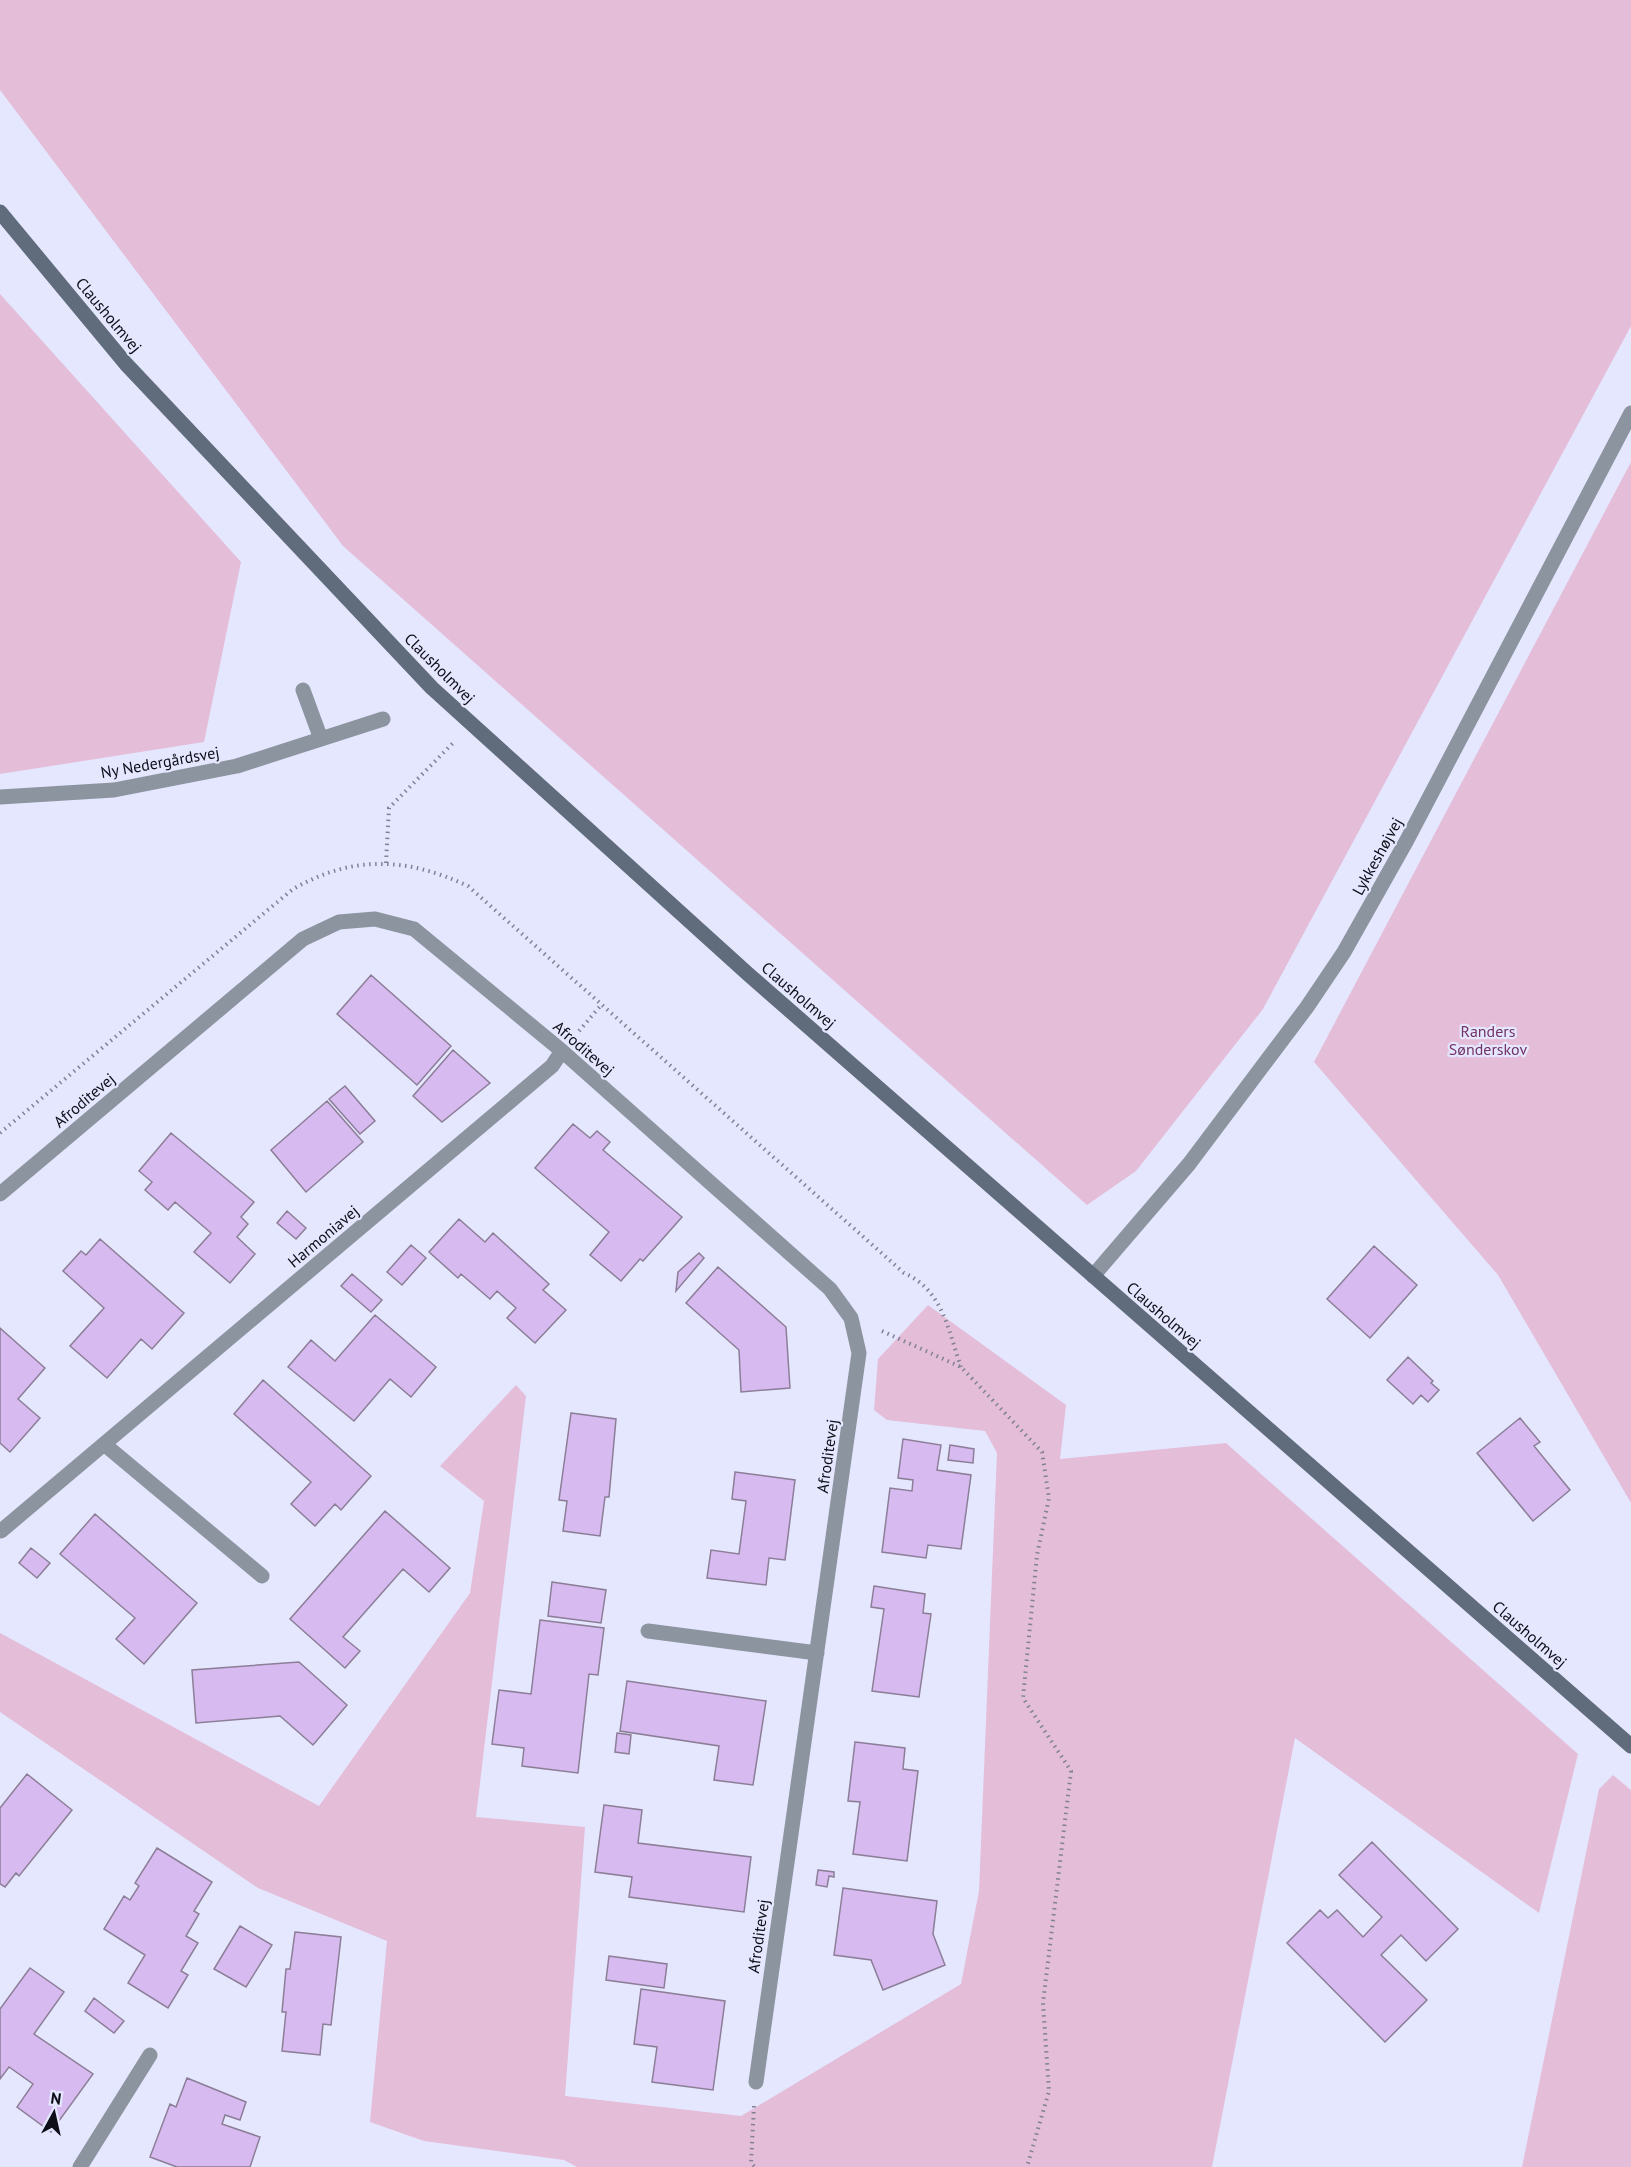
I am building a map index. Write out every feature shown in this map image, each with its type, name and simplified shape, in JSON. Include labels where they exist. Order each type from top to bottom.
[{"type":"street","name":"Clausholmvej","points":[[0,212],[126,364],[432,688],[748,974],[1631,1746]]},
{"type":"street","name":"Lykkeshøjvej","points":[[1093,1276],[1189,1164],[1307,1007],[1344,952],[1407,840],[1631,413]]},
{"type":"street","points":[[303,690],[321,739]]},
{"type":"street","name":"Ny Nedergårdsvej","points":[[0,797],[114,790],[237,766],[383,719]]},
{"type":"street","name":"Afroditevej","points":[[0,1194],[303,939],[339,922],[375,919],[414,929],[562,1052],[830,1290],[851,1318],[859,1353],[756,2082]]},
{"type":"street","name":"Harmoniavej","points":[[1,1531],[552,1066],[562,1052]]},
{"type":"street","points":[[104,1444],[262,1576]]},
{"type":"street","points":[[648,1631],[817,1653]]},
{"type":"street","points":[[80,2167],[150,2055]]},
{"type":"path","points":[[386,863],[389,808],[472,724]]},
{"type":"path","points":[[0,1132],[292,888],[319,874],[347,866],[386,863],[435,871],[468,886],[904,1273],[918,1279],[936,1296],[962,1367]]},
{"type":"path","points":[[562,1052],[602,1004]]},
{"type":"path","points":[[851,1318],[962,1367],[1042,1452],[1049,1498],[1037,1555],[1023,1698],[1071,1771],[1043,2003],[1049,2091],[1027,2167]]},
{"type":"path","points":[[755,2167],[751,2163],[756,2082]]},
{"type":"green space","points":[[0,0],[1631,0],[1631,326],[1263,1009],[1136,1171],[1087,1205],[343,546],[0,90]]},
{"type":"green space","points":[[0,294],[241,562],[204,742],[0,774]]},
{"type":"green space","name":"Randers Sønderskov","points":[[1631,462],[1631,1503],[1498,1275],[1314,1062]]},
{"type":"green space","points":[[928,1305],[1066,1405],[1060,1459],[1226,1443],[1578,1754],[1539,1913],[1295,1738],[1212,2167],[577,2167],[564,2160],[424,2141],[370,2122],[387,1941],[258,1888],[0,1712],[0,1633],[319,1806],[470,1593],[484,1501],[440,1466],[516,1385],[526,1396],[476,1817],[585,1827],[565,2096],[741,2116],[961,1984],[979,1891],[997,1453],[985,1431],[887,1420],[874,1410],[878,1359]]},
{"type":"green space","points":[[1613,1775],[1631,1790],[1631,2167],[1522,2167],[1599,1789]]},
{"type":"building","points":[[371,975],[451,1046],[417,1085],[337,1014]]},
{"type":"building","points":[[453,1050],[490,1083],[442,1122],[413,1096]]},
{"type":"building","points":[[345,1086],[375,1121],[360,1134],[329,1099]]},
{"type":"building","points":[[327,1101],[363,1142],[306,1192],[271,1150]]},
{"type":"building","points":[[573,1124],[590,1138],[597,1131],[610,1142],[603,1150],[682,1217],[643,1261],[640,1259],[621,1281],[590,1255],[609,1232],[535,1168]]},
{"type":"building","points":[[171,1133],[254,1202],[241,1217],[248,1224],[237,1237],[255,1254],[230,1283],[194,1252],[211,1233],[175,1202],[168,1210],[145,1190],[152,1182],[139,1171]]},
{"type":"building","points":[[287,1211],[306,1228],[296,1239],[277,1223]]},
{"type":"building","points":[[459,1219],[485,1242],[493,1233],[549,1284],[543,1290],[566,1310],[535,1343],[507,1318],[516,1308],[497,1291],[490,1299],[461,1274],[458,1278],[429,1252]]},
{"type":"building","points":[[100,1239],[184,1313],[152,1349],[141,1339],[107,1378],[70,1346],[104,1308],[63,1271],[81,1251],[86,1255]]},
{"type":"building","points":[[411,1245],[426,1258],[402,1285],[387,1272]]},
{"type":"building","points":[[1374,1246],[1417,1285],[1370,1338],[1327,1299]]},
{"type":"building","points":[[699,1253],[704,1258],[676,1291],[678,1272]]},
{"type":"building","points":[[718,1267],[786,1327],[790,1388],[741,1392],[739,1350],[686,1303]]},
{"type":"building","points":[[352,1274],[382,1300],[371,1312],[341,1286]]},
{"type":"building","points":[[375,1315],[436,1367],[411,1397],[390,1379],[354,1421],[288,1367],[311,1340],[335,1361]]},
{"type":"building","points":[[0,1328],[45,1368],[18,1399],[40,1418],[10,1452],[0,1443]]},
{"type":"building","points":[[1408,1357],[1439,1390],[1428,1402],[1421,1395],[1413,1404],[1387,1380]]},
{"type":"building","points":[[263,1380],[371,1476],[341,1510],[335,1504],[315,1526],[291,1504],[311,1482],[234,1414]]},
{"type":"building","points":[[571,1413],[616,1419],[609,1497],[605,1497],[600,1536],[563,1531],[567,1501],[559,1500]]},
{"type":"building","points":[[1520,1418],[1540,1442],[1534,1446],[1570,1490],[1533,1521],[1477,1453]]},
{"type":"building","points":[[903,1439],[941,1445],[937,1470],[971,1475],[961,1549],[928,1545],[926,1558],[882,1552],[890,1488],[912,1491],[913,1480],[898,1478]]},
{"type":"building","points":[[950,1445],[974,1449],[973,1463],[948,1460]]},
{"type":"building","points":[[735,1472],[795,1480],[785,1560],[769,1558],[766,1585],[707,1578],[711,1550],[739,1554],[746,1501],[732,1499]]},
{"type":"building","points":[[385,1511],[450,1568],[429,1592],[403,1569],[343,1637],[360,1651],[345,1668],[290,1619]]},
{"type":"building","points":[[95,1514],[197,1603],[144,1664],[116,1639],[135,1618],[60,1554]]},
{"type":"building","points":[[31,1548],[50,1563],[37,1578],[19,1563]]},
{"type":"building","points":[[552,1582],[606,1590],[601,1623],[548,1616]]},
{"type":"building","points":[[874,1586],[925,1594],[923,1613],[931,1614],[919,1697],[872,1691],[884,1609],[871,1607]]},
{"type":"building","points":[[540,1620],[604,1628],[598,1675],[589,1674],[578,1773],[522,1766],[524,1748],[492,1744],[499,1690],[531,1694]]},
{"type":"building","points":[[299,1662],[347,1705],[313,1745],[280,1716],[196,1723],[192,1670]]},
{"type":"building","points":[[627,1681],[766,1701],[753,1785],[714,1780],[719,1746],[620,1731]]},
{"type":"building","points":[[617,1733],[631,1735],[629,1754],[615,1752]]},
{"type":"building","points":[[855,1742],[905,1748],[903,1769],[918,1771],[907,1861],[853,1854],[860,1802],[848,1801]]},
{"type":"building","points":[[27,1774],[72,1810],[19,1876],[16,1873],[5,1887],[0,1884],[0,1808]]},
{"type":"building","points":[[604,1805],[642,1810],[638,1843],[751,1857],[744,1912],[629,1897],[632,1877],[595,1872]]},
{"type":"building","points":[[1372,1842],[1458,1929],[1426,1961],[1401,1935],[1381,1955],[1427,2000],[1385,2042],[1287,1943],[1320,1910],[1328,1918],[1337,1910],[1363,1937],[1382,1917],[1339,1875]]},
{"type":"building","points":[[157,1848],[212,1882],[194,1911],[199,1914],[186,1936],[198,1943],[181,1971],[188,1975],[168,2008],[128,1983],[145,1955],[104,1929],[124,1896],[130,1900],[139,1886],[135,1883]]},
{"type":"building","points":[[818,1870],[834,1872],[834,1877],[829,1876],[827,1887],[816,1885]]},
{"type":"building","points":[[843,1888],[937,1901],[933,1934],[945,1965],[883,1990],[871,1960],[834,1955]]},
{"type":"building","points":[[240,1926],[272,1945],[246,1987],[214,1969]]},
{"type":"building","points":[[295,1932],[341,1937],[331,2025],[323,2024],[320,2055],[282,2051],[286,2012],[282,2012],[286,1969],[290,1969]]},
{"type":"building","points":[[609,1956],[667,1964],[664,1988],[606,1980]]},
{"type":"building","points":[[30,1968],[64,1992],[34,2034],[93,2074],[51,2132],[17,2107],[33,2084],[9,2067],[0,2079],[0,2009]]},
{"type":"building","points":[[641,1989],[725,2001],[713,2090],[652,2082],[657,2047],[634,2044]]},
{"type":"building","points":[[94,1998],[124,2021],[114,2033],[85,2011]]},
{"type":"building","points":[[187,2078],[246,2102],[240,2120],[225,2115],[222,2124],[260,2137],[250,2167],[177,2167],[150,2157],[170,2104],[176,2107]]}]
